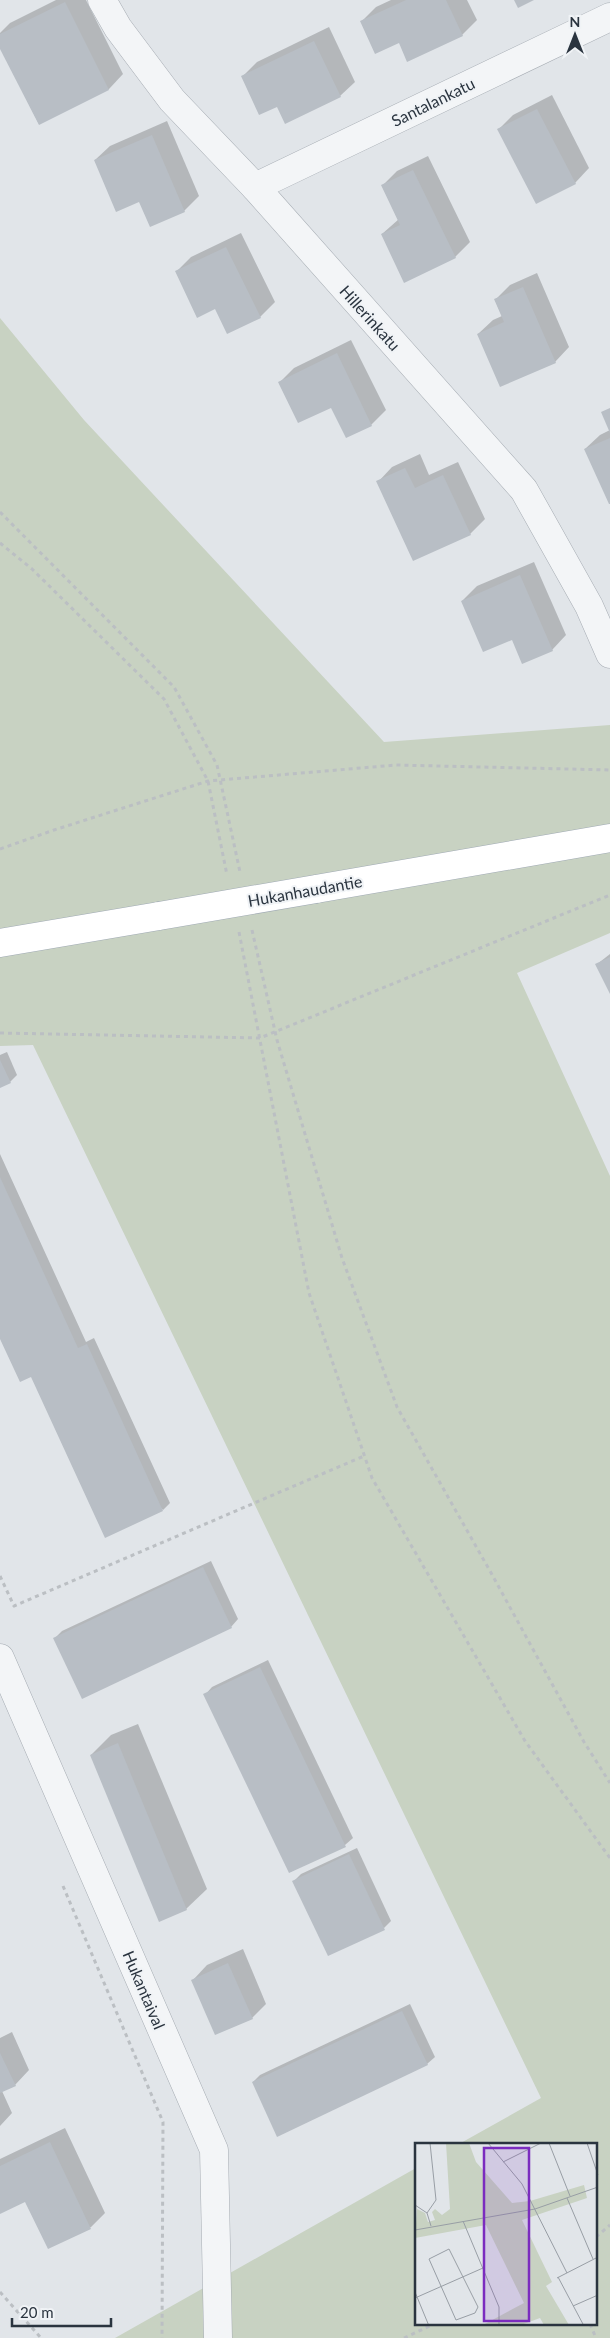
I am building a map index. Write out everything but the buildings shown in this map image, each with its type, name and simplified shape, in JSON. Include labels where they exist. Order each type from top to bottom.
[{"type":"main road","name":"Hukanhaudantie","points":[[0,944],[610,838]]},
{"type":"street","name":"Hillerinkatu","points":[[102,0],[118,28],[172,100],[255,187],[524,490],[589,606],[610,654]]},
{"type":"street","name":"Santalankatu","points":[[255,187],[610,17]]},
{"type":"street","name":"Hukantaival","points":[[0,1658],[214,2150],[218,2338]]},
{"type":"path","points":[[0,512],[174,687],[216,766],[241,877]]},
{"type":"path","points":[[0,543],[32,569],[164,699],[208,781],[227,876]]},
{"type":"path","points":[[0,849],[208,781],[396,766],[610,770]]},
{"type":"path","points":[[0,1033],[260,1038],[610,895]]},
{"type":"path","points":[[237,924],[309,1292],[372,1478],[526,1741],[610,1858]]},
{"type":"path","points":[[252,925],[275,1032],[342,1258],[397,1407],[584,1742],[610,1783]]},
{"type":"path","points":[[0,1576],[14,1606],[364,1456]]},
{"type":"path","points":[[62,1885],[163,2122],[162,2338]]},
{"type":"path","points":[[598,2235],[610,2225]]},
{"type":"path","points":[[0,2292],[41,2338]]},
{"type":"path","points":[[404,2338],[430,2326]]},
{"type":"path","points":[[591,2326],[596,2338]]},
{"type":"green space","points":[[0,318],[84,420],[384,742],[610,725],[610,933],[517,973],[610,1176],[610,2338],[115,2338],[415,2169],[415,2326],[598,2326],[598,2143],[461,2143],[541,2098],[33,1045],[0,1046]]}]
